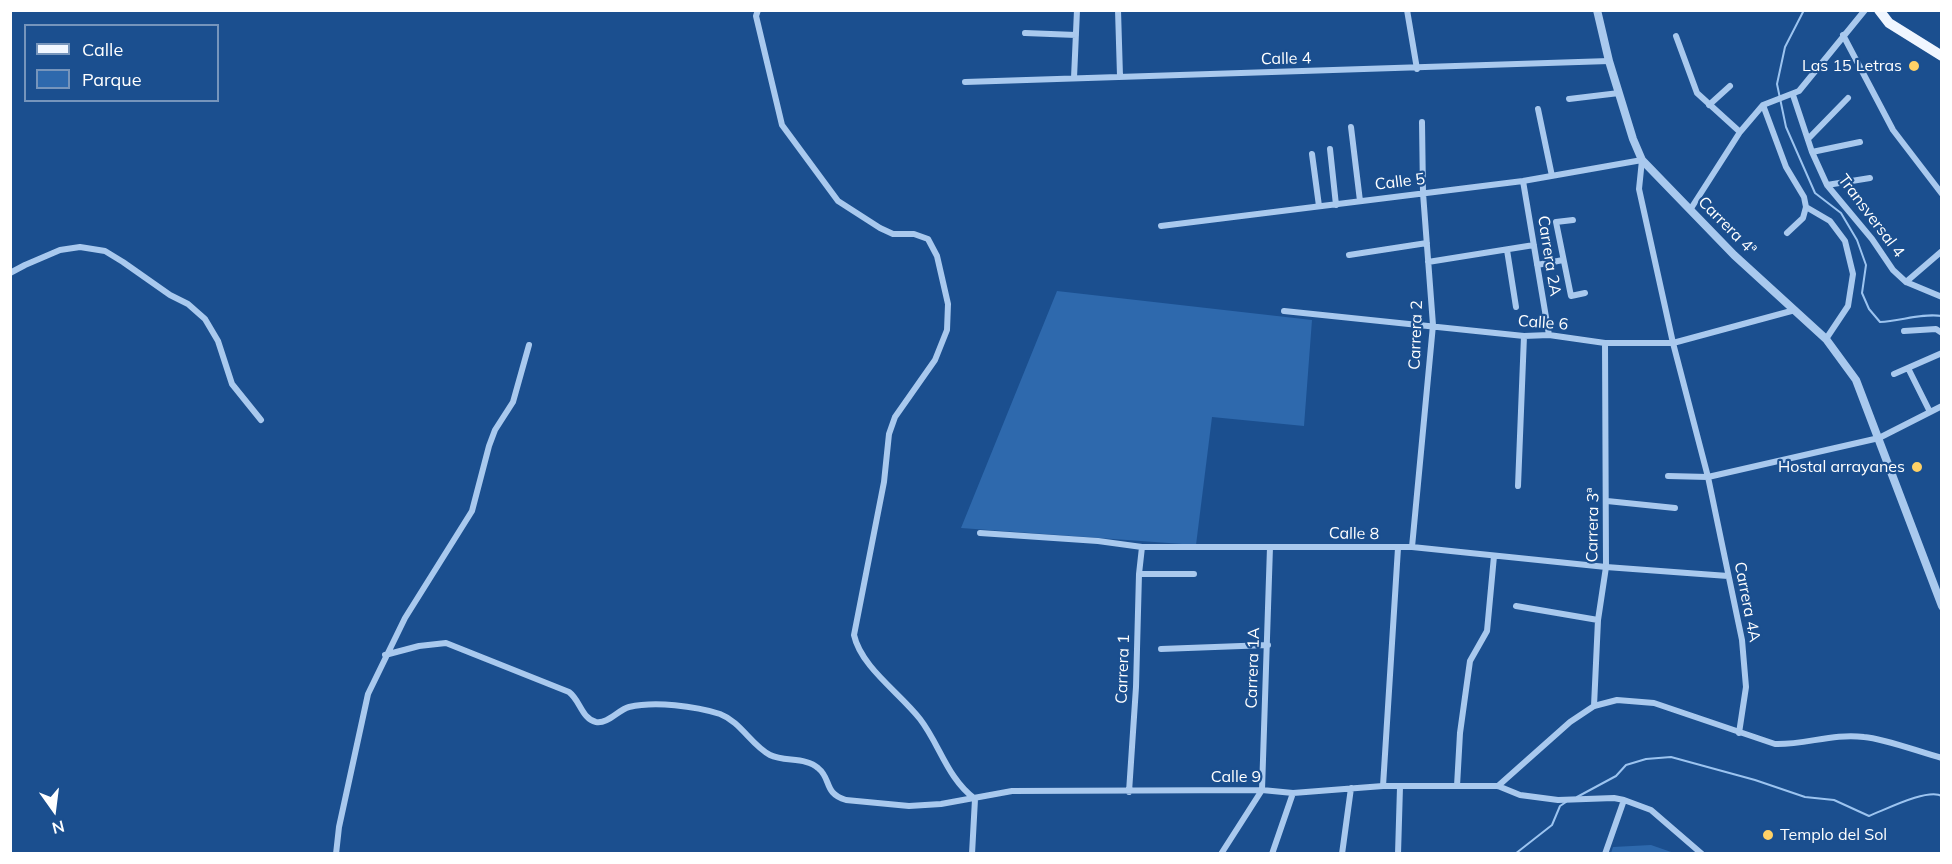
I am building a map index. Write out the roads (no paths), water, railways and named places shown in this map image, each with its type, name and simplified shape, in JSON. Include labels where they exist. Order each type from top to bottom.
[{"type":"main road","points":[[1879,10],[1889,23],[1941,56]]},
{"type":"street","points":[[758,10],[756,16],[782,125],[837,201],[893,234],[914,234],[928,239],[937,256],[948,304],[947,330],[935,360],[895,417],[889,434],[884,482],[854,635],[856,646],[920,719],[960,786],[975,799],[972,854]]},
{"type":"street","points":[[1074,78],[1077,10]]},
{"type":"street","points":[[1118,10],[1120,76]]},
{"type":"street","points":[[1407,10],[1417,69]]},
{"type":"street","name":"Carrera 4ª","points":[[1597,10],[1609,61],[1633,139],[1642,160],[1734,255],[1826,339],[1856,380],[1879,438]]},
{"type":"street","points":[[1690,210],[1740,132],[1763,105],[1799,91],[1865,10]]},
{"type":"street","points":[[1025,33],[1076,35]]},
{"type":"street","points":[[1844,35],[1893,130],[1941,194]]},
{"type":"street","points":[[1676,36],[1697,93],[1740,132]]},
{"type":"street","name":"Calle 4","points":[[965,82],[1609,61]]},
{"type":"street","points":[[1709,105],[1730,86]]},
{"type":"street","points":[[1569,99],[1619,93]]},
{"type":"street","name":"Transversal 4","points":[[1793,95],[1812,152],[1827,185],[1872,239],[1893,270],[1906,282],[1941,297]]},
{"type":"street","points":[[1808,139],[1848,98]]},
{"type":"street","points":[[1763,105],[1786,167],[1804,197],[1806,207],[1803,218],[1787,232]]},
{"type":"street","points":[[1538,109],[1552,176]]},
{"type":"street","name":"Carrera 2","points":[[1412,547],[1433,325],[1423,193],[1422,122]]},
{"type":"street","points":[[1351,127],[1360,201]]},
{"type":"street","points":[[1812,152],[1860,142]]},
{"type":"street","points":[[1330,149],[1336,205]]},
{"type":"street","points":[[1312,154],[1319,206]]},
{"type":"street","name":"Calle 5","points":[[1161,226],[1523,181],[1642,160]]},
{"type":"street","name":"Carrera 4A","points":[[1642,160],[1639,189],[1673,343],[1708,477],[1742,640],[1746,687],[1738,733]]},
{"type":"street","points":[[1827,185],[1870,178]]},
{"type":"street","name":"Carrera 2A","points":[[1523,181],[1549,336]]},
{"type":"street","points":[[1806,207],[1830,221],[1845,241],[1853,274],[1848,306],[1826,339]]},
{"type":"street","points":[[1573,220],[1556,222],[1571,296],[1585,293]]},
{"type":"street","points":[[1349,255],[1427,243]]},
{"type":"street","points":[[1428,262],[1534,245]]},
{"type":"street","points":[[10,273],[60,250],[80,247],[105,251],[198,312],[218,341],[232,384],[261,420]]},
{"type":"street","points":[[1507,250],[1516,307]]},
{"type":"street","points":[[1906,282],[1941,251]]},
{"type":"street","points":[[1537,265],[1563,260]]},
{"type":"street","name":"Calle 6","points":[[1284,311],[1605,343],[1673,343],[1796,310]]},
{"type":"street","points":[[1904,331],[1936,329],[1941,333]]},
{"type":"street","points":[[1518,486],[1524,336]]},
{"type":"street","name":"Carrera 3ª","points":[[1594,706],[1598,620],[1606,567],[1605,343]]},
{"type":"street","points":[[336,854],[339,827],[364,706],[385,655],[405,618],[472,511],[489,446],[495,430],[513,402],[529,345]]},
{"type":"street","points":[[1894,374],[1941,353]]},
{"type":"street","points":[[1908,368],[1930,412]]},
{"type":"street","points":[[1668,476],[1708,477],[1879,438],[1941,406]]},
{"type":"street","points":[[1879,438],[1941,606]]},
{"type":"street","points":[[1607,501],[1675,508]]},
{"type":"street","name":"Calle 8","points":[[980,533],[1098,541],[1142,547],[1412,547],[1606,567],[1728,576]]},
{"type":"street","name":"Carrera 1","points":[[1129,792],[1142,547]]},
{"type":"street","name":"Carrera 1A","points":[[1262,790],[1270,547]]},
{"type":"street","points":[[1383,786],[1398,548]]},
{"type":"street","points":[[1457,786],[1460,733],[1470,661],[1487,631],[1494,556]]},
{"type":"street","points":[[1139,574],[1194,573]]},
{"type":"street","points":[[1516,606],[1598,620]]},
{"type":"street","name":"Calle 9","points":[[385,655],[419,646],[446,643],[569,692],[589,718],[596,722],[603,722],[621,710],[631,707],[662,704],[718,714],[740,728],[770,756],[814,765],[820,769],[830,791],[837,798],[846,800],[909,806],[941,804],[1012,791],[1262,790],[1293,793],[1383,786],[1498,786],[1520,795],[1558,800],[1614,798],[1624,800],[1651,810],[1702,854]]},
{"type":"street","points":[[1161,649],[1268,645]]},
{"type":"street","points":[[1498,786],[1570,722],[1594,706],[1617,700],[1654,704],[1775,744],[1793,745],[1824,737],[1864,737],[1941,758]]},
{"type":"street","points":[[1398,854],[1400,787]]},
{"type":"street","points":[[1342,854],[1351,788]]},
{"type":"street","points":[[1221,854],[1262,790]]},
{"type":"street","points":[[1272,854],[1293,793]]},
{"type":"street","points":[[1605,854],[1624,800]]},
{"type":"waterway","points":[[1804,10],[1785,47],[1777,84],[1786,127],[1815,193],[1841,213],[1857,240],[1866,265],[1862,293],[1869,309],[1880,322],[1942,316]]},
{"type":"waterway","points":[[1577,797],[1616,776],[1626,765],[1646,759],[1671,757],[1755,780],[1805,797],[1834,800],[1869,816],[1917,797],[1935,794],[1942,796]]},
{"type":"waterway","points":[[1515,854],[1552,825],[1560,806],[1566,802]]},
{"type":"place","name":"Las 15 Letras","points":[[1914,66]]},
{"type":"place","name":"Hostal arrayanes","points":[[1917,467]]},
{"type":"place","name":"Templo del Sol","points":[[1768,835]]}]
